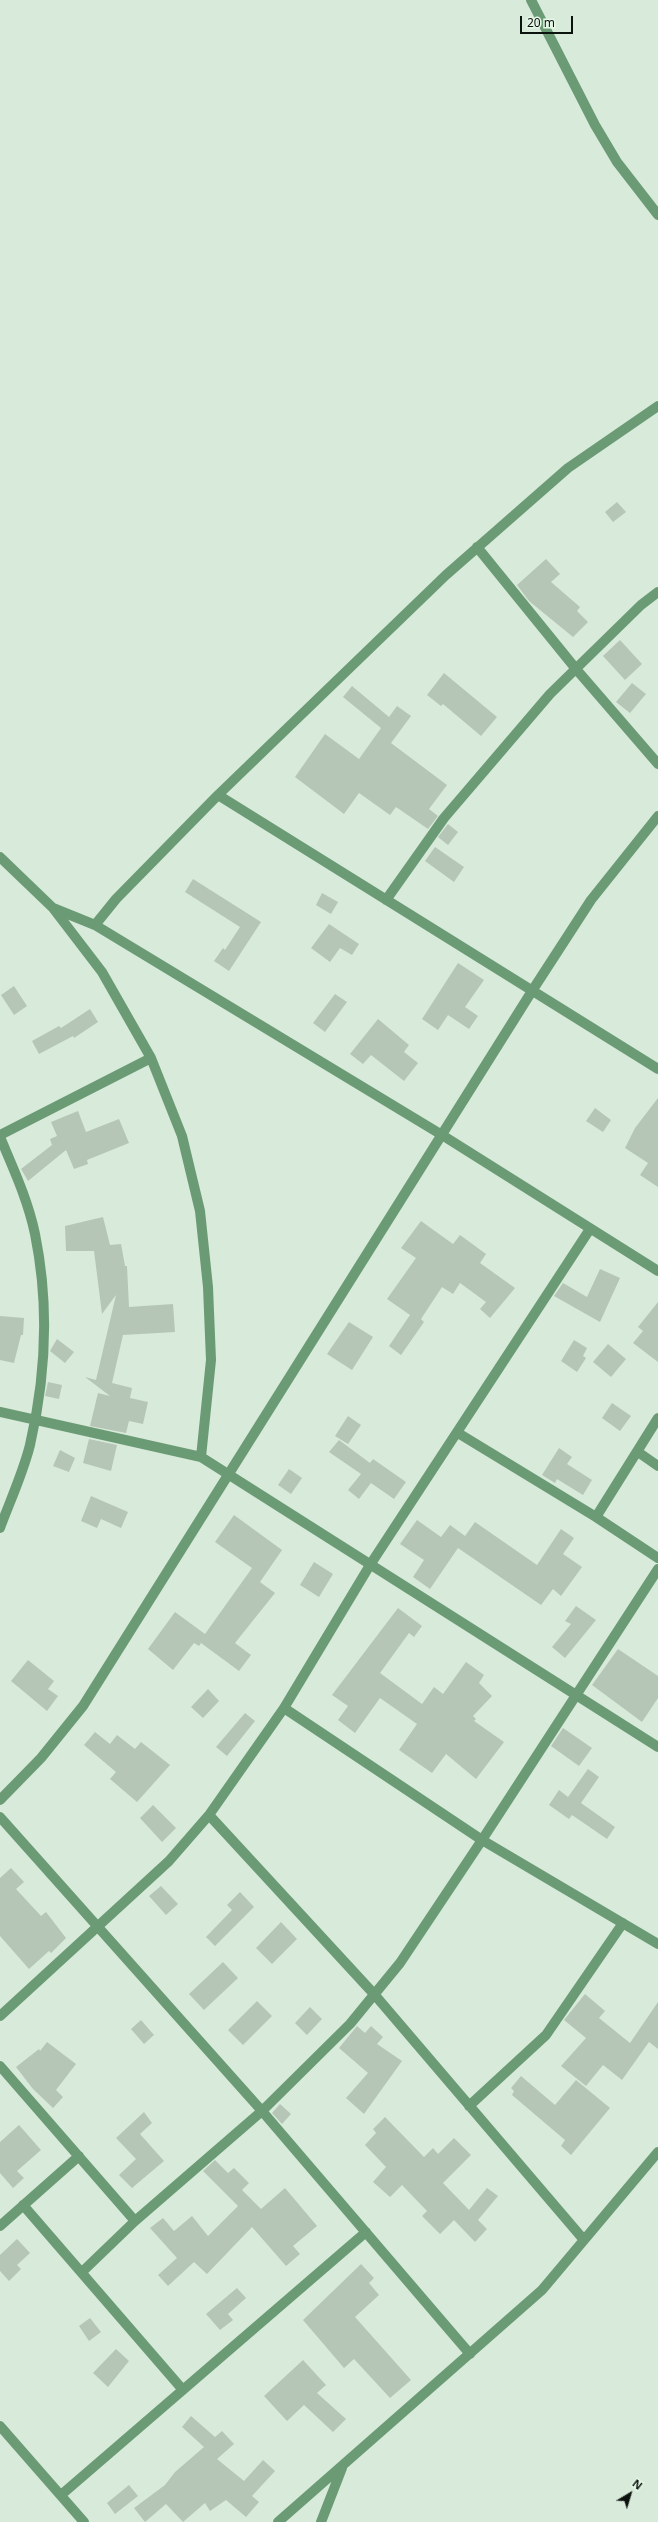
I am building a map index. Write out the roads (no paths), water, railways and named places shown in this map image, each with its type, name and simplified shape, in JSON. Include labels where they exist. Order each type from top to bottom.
[{"type":"street","points":[[531,0],[599,131],[617,162],[658,215]]},
{"type":"street","points":[[95,925],[116,899],[218,795],[446,575],[568,468],[658,406]]},
{"type":"street","points":[[477,547],[576,669],[658,764]]},
{"type":"street","points":[[386,900],[444,818],[550,694],[641,605],[658,592]]},
{"type":"street","points":[[218,795],[658,1069]]},
{"type":"street","points":[[0,1800],[41,1758],[83,1706],[532,991],[591,900],[658,816]]},
{"type":"street","points":[[0,857],[53,908],[102,972],[151,1058],[182,1136],[200,1211],[208,1287],[211,1360],[201,1457]]},
{"type":"street","points":[[53,908],[95,925],[442,1135],[658,1271]]},
{"type":"street","points":[[0,1528],[30,1446],[41,1381],[44,1339],[43,1286],[35,1233],[18,1179],[0,1136],[151,1058]]},
{"type":"street","points":[[0,2016],[100,1927],[169,1861],[209,1814],[284,1708],[370,1565],[458,1433],[590,1228]]},
{"type":"street","points":[[0,1412],[201,1457],[576,1697],[658,1747]]},
{"type":"street","points":[[596,1517],[658,1418]]},
{"type":"street","points":[[458,1433],[596,1517],[658,1558]]},
{"type":"street","points":[[638,1452],[658,1466]]},
{"type":"street","points":[[82,2272],[136,2221],[262,2110],[350,2024],[400,1963],[576,1697],[658,1569]]},
{"type":"street","points":[[284,1708],[482,1840],[658,1944]]},
{"type":"street","points":[[209,1814],[374,1994],[584,2240]]},
{"type":"street","points":[[0,1817],[100,1927],[262,2110],[470,2354]]},
{"type":"street","points":[[469,2106],[546,2035],[623,1924]]},
{"type":"street","points":[[0,2066],[136,2221]]},
{"type":"street","points":[[278,2522],[542,2290],[658,2152]]},
{"type":"street","points":[[0,2226],[79,2156]]},
{"type":"street","points":[[23,2205],[183,2390]]},
{"type":"street","points":[[61,2495],[366,2232]]},
{"type":"street","points":[[0,2426],[84,2522]]},
{"type":"street","points":[[321,2522],[342,2466]]}]
